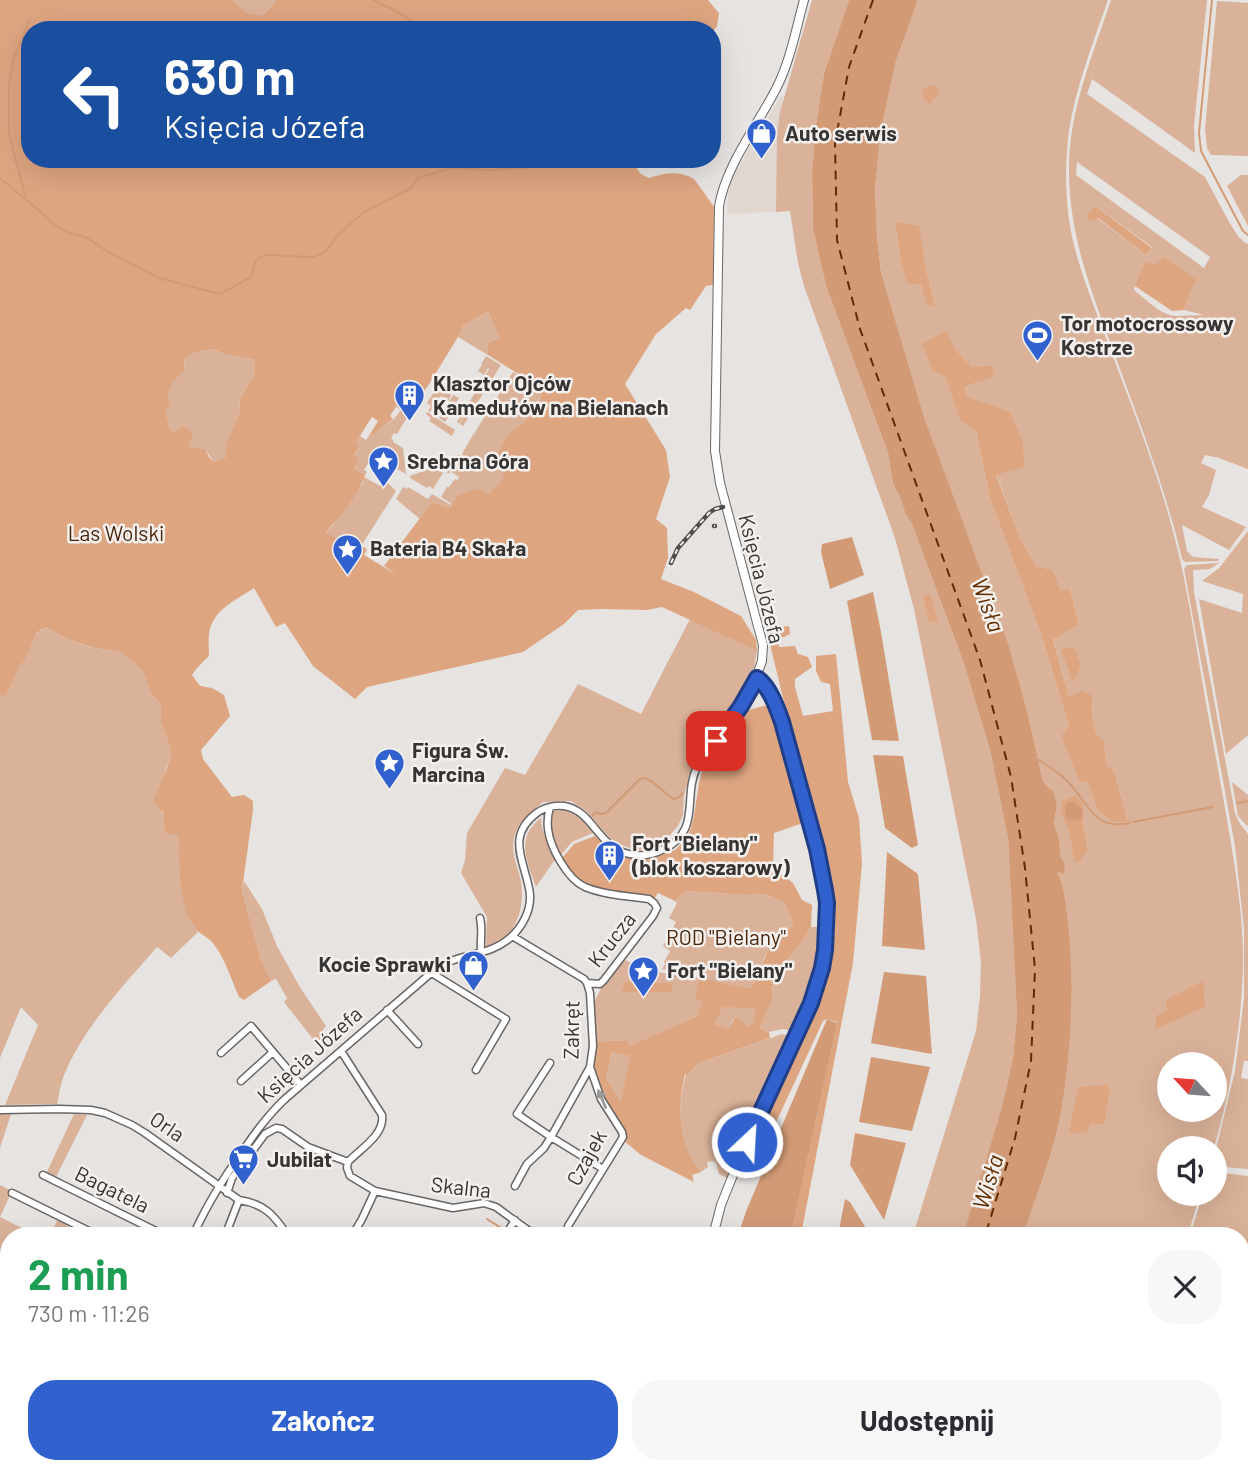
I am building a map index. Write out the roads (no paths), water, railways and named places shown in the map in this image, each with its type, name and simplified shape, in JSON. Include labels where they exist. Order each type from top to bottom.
[{"type":"main road","name":"Księcia Józefa","points":[[757,678],[763,651],[761,634],[716,464],[719,206],[728,175],[780,80],[804,0]]},
{"type":"main road","points":[[716,1227],[729,1184],[811,1003],[825,950],[827,903],[817,849],[782,722],[765,686],[757,678]]},
{"type":"street","name":"Księcia Józefa","points":[[550,807],[560,806],[580,812],[606,841],[618,850],[646,856],[663,850],[674,843],[687,825],[691,808],[691,787],[697,767],[730,724],[757,678]]},
{"type":"street","points":[[512,936],[526,915],[530,902],[519,855],[520,837],[537,813],[550,807]]},
{"type":"street","name":"Krucza","points":[[550,807],[547,821],[550,839],[558,857],[574,880],[602,892],[649,900],[654,902],[657,908],[604,980],[600,984],[587,984]]},
{"type":"street","points":[[480,918],[483,928],[481,952]]},
{"type":"street","name":"Księcia Józefa","points":[[197,1227],[219,1186],[262,1123],[285,1099],[430,972],[448,961],[502,945],[512,936]]},
{"type":"street","name":"Zakręt","points":[[512,936],[573,972],[587,984],[593,1037],[590,1068],[551,1137],[527,1164],[515,1186]]},
{"type":"street","points":[[430,972],[506,1019],[476,1070]]},
{"type":"street","name":"Księcia Józefa","points":[[387,1010],[418,1044]]},
{"type":"street","points":[[221,1054],[251,1026],[301,1086]]},
{"type":"street","points":[[341,1051],[382,1115],[383,1121],[380,1130],[348,1162],[350,1176],[375,1191],[357,1227]]},
{"type":"street","points":[[241,1081],[273,1052]]},
{"type":"street","points":[[550,1063],[517,1114],[603,1169]]},
{"type":"street","name":"Czajek","points":[[568,1226],[623,1137],[601,1099],[590,1068]]},
{"type":"street","name":"Orla","points":[[0,1110],[91,1110],[132,1125],[227,1193],[271,1213],[281,1227]]},
{"type":"street","points":[[227,1193],[232,1178],[265,1134],[276,1128],[282,1129],[308,1147],[348,1162]]},
{"type":"street","name":"Bagatela","points":[[43,1175],[148,1227]]},
{"type":"street","name":"Skalna","points":[[375,1191],[453,1208],[484,1203],[524,1227]]},
{"type":"street","points":[[12,1193],[81,1227]]},
{"type":"street","points":[[229,1227],[239,1200]]},
{"type":"street","points":[[511,1227],[515,1220]]},
{"type":"water","name":"Wisła","points":[[849,0],[918,0],[896,61],[881,130],[875,188],[881,272],[925,420],[1009,647],[1043,781],[1053,791],[1057,805],[1054,823],[1065,865],[1064,874],[1057,873],[1065,900],[1071,953],[1072,1001],[1064,1095],[1057,1133],[1026,1227],[965,1227],[1002,1106],[1013,1058],[1017,1015],[1008,838],[990,750],[964,664],[912,524],[893,484],[888,453],[826,286],[813,229],[812,172],[824,73]]},
{"type":"water","points":[[852,537],[864,575],[830,589],[821,552],[822,544]]},
{"type":"water","points":[[873,592],[899,741],[872,740],[847,601]]},
{"type":"water","points":[[873,755],[903,756],[918,845],[912,848],[885,828]]},
{"type":"water","points":[[1074,802],[1082,809],[1083,816],[1077,821],[1068,820],[1066,816],[1065,805]]},
{"type":"water","points":[[887,852],[918,874],[925,950],[882,946]]},
{"type":"water","points":[[884,972],[926,976],[932,1054],[871,1043]]},
{"type":"water","points":[[827,1019],[837,1023],[793,1227],[741,1227]]},
{"type":"water","points":[[871,1057],[930,1067],[912,1131],[859,1122]]},
{"type":"water","points":[[855,1133],[906,1143],[884,1220],[850,1165]]},
{"type":"water","points":[[845,1199],[850,1202],[865,1227],[840,1227]]},
{"type":"waterway","points":[[373,0],[411,21]]},
{"type":"waterway","points":[[1212,0],[1199,133],[1201,151],[1243,231],[1248,235]]},
{"type":"waterway","points":[[21,41],[13,61],[9,84],[9,134],[26,199],[56,226],[86,237],[110,253],[159,278],[220,294],[251,277],[256,260],[265,255],[313,257],[324,253],[341,232],[364,212],[411,188],[418,178],[451,168]]},
{"type":"waterway","points":[[451,168],[522,168]]},
{"type":"waterway","points":[[0,178],[25,199]]},
{"type":"waterway","points":[[1039,760],[1066,780],[1099,819],[1107,823],[1130,823]]},
{"type":"waterway","points":[[592,816],[596,812],[606,813],[640,779],[651,781],[673,799],[683,793]]},
{"type":"waterway","points":[[1238,803],[1248,801]]},
{"type":"waterway","points":[[1133,822],[1213,807]]},
{"type":"waterway","points":[[487,1219],[500,1227]]},
{"type":"railway","points":[[671,563],[678,548],[709,513],[723,507]]},
{"type":"place","name":"Auto serwis","points":[[762,161]]},
{"type":"place","name":"Tor motocrossowy Kostrze","points":[[1038,363]]},
{"type":"place","name":"Klasztor Ojców Kamedułów na Bielanach","points":[[410,423]]},
{"type":"place","name":"Srebrna Góra","points":[[384,489]]},
{"type":"place","name":"Bateria B4 Skała","points":[[347,576]]},
{"type":"place","name":"Figura Św. Marcina","points":[[389,790]]},
{"type":"place","name":"Fort \"Bielany\" (blok koszarowy)","points":[[609,883]]},
{"type":"place","name":"Kocie Sprawki","points":[[474,992]]},
{"type":"place","name":"Fort \"Bielany\"","points":[[644,998]]},
{"type":"place","name":"Jubilat","points":[[244,1187]]},
{"type":"park label","name":"Las Wolski","points":[[116,534]]},
{"type":"park label","name":"ROD \"Bielany\"","points":[[726,938]]}]
